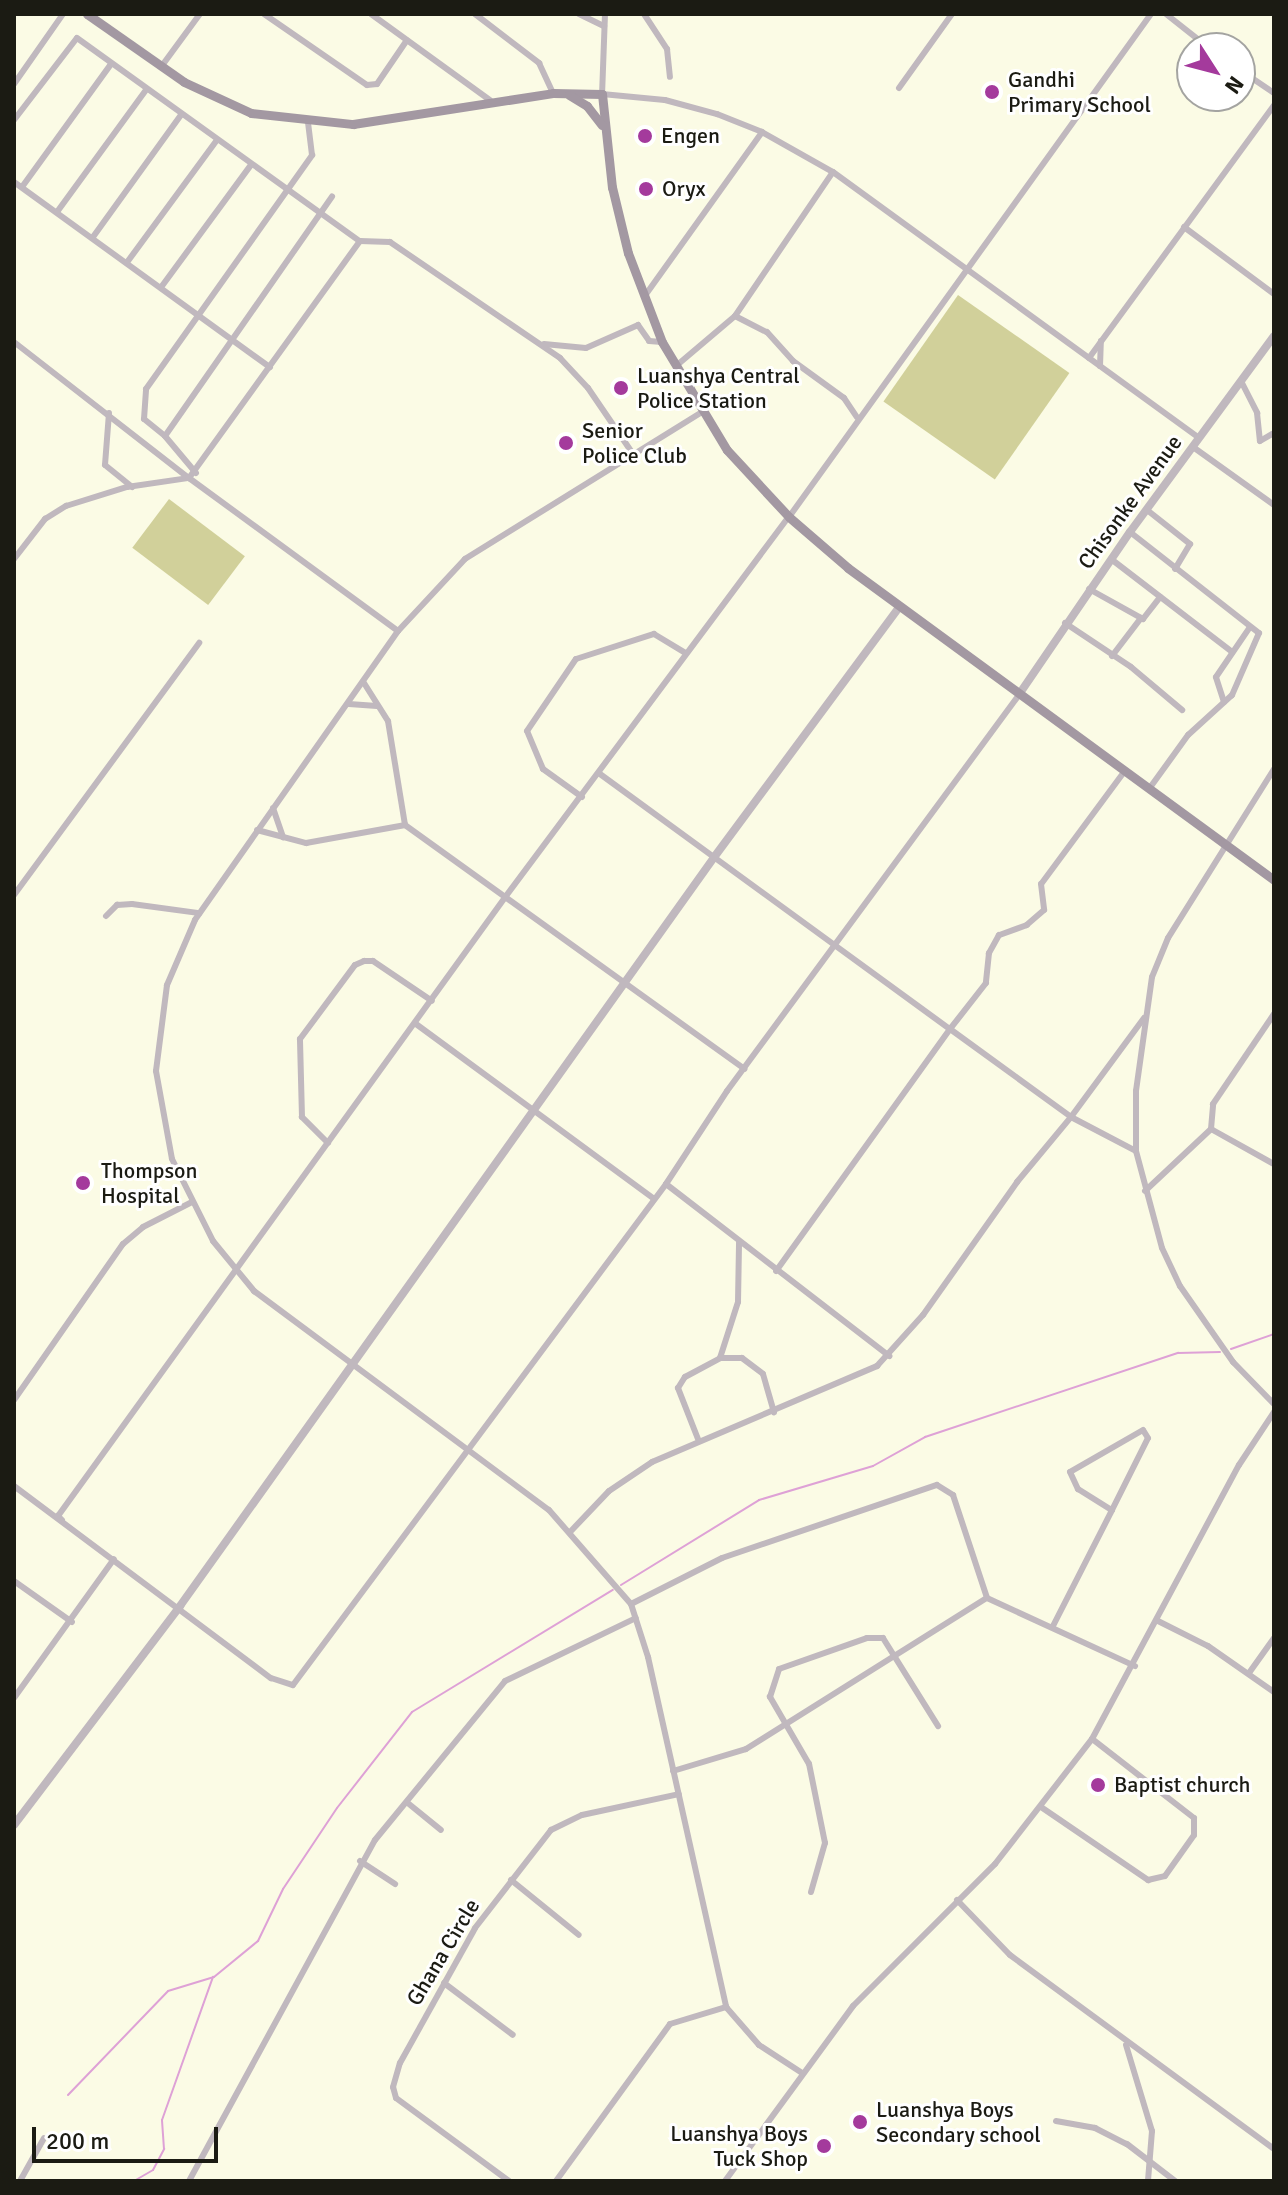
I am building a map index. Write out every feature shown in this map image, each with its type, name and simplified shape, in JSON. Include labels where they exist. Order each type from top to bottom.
[{"type":"main road","points":[[87,14],[161,67],[251,113],[308,121],[379,122],[490,100],[555,92],[602,94],[619,223],[644,297],[675,366],[727,450],[789,517],[899,607],[1274,880]]},
{"type":"main road","points":[[555,92],[587,106],[605,132]]},
{"type":"street","points":[[14,84],[63,14]]},
{"type":"street","points":[[161,67],[200,14]]},
{"type":"street","points":[[264,14],[367,85],[377,84],[407,40]]},
{"type":"street","points":[[371,14],[490,100]]},
{"type":"street","points":[[475,14],[539,63],[555,92]]},
{"type":"street","points":[[579,14],[604,26]]},
{"type":"street","points":[[605,14],[602,94],[671,101],[762,132],[833,172],[1199,438]]},
{"type":"street","points":[[644,14],[667,49],[670,77]]},
{"type":"street","points":[[899,88],[952,14]]},
{"type":"street","points":[[62,1520],[58,1516],[238,1272],[506,896],[789,517],[857,417],[1151,14]]},
{"type":"street","points":[[1166,14],[1189,32]]},
{"type":"street","points":[[14,120],[74,38],[360,241],[390,242],[403,249],[539,344],[580,378],[631,451]]},
{"type":"street","points":[[22,187],[111,64]]},
{"type":"street","points":[[1256,81],[1274,93]]},
{"type":"street","points":[[57,212],[146,90]]},
{"type":"street","points":[[1089,358],[1274,105]]},
{"type":"street","points":[[93,237],[181,115]]},
{"type":"street","points":[[192,475],[165,436],[144,419],[146,389],[312,155],[308,121]]},
{"type":"street","points":[[644,297],[762,132]]},
{"type":"street","points":[[128,261],[216,141]]},
{"type":"street","points":[[162,286],[251,165]]},
{"type":"street","points":[[675,366],[735,316],[833,172]]},
{"type":"street","points":[[14,182],[128,261],[270,367]]},
{"type":"street","points":[[165,436],[332,197]]},
{"type":"street","points":[[1184,227],[1274,294]]},
{"type":"street","points":[[14,559],[55,512],[132,487],[192,475],[360,241]]},
{"type":"street","points":[[735,316],[767,332],[793,361],[848,402],[857,417]]},
{"type":"street","points":[[539,344],[586,348],[638,325],[649,341],[662,342]]},
{"type":"street","name":"Chisonke Avenue","points":[[1020,693],[1089,589],[1274,336]]},
{"type":"street","points":[[1100,366],[1101,341]]},
{"type":"street","points":[[14,342],[398,631]]},
{"type":"street","points":[[1241,381],[1257,413],[1260,441],[1274,433]]},
{"type":"street","points":[[702,412],[631,451],[465,559],[398,631],[199,913],[167,985],[156,1071],[166,1141],[192,1202],[213,1241],[254,1291],[469,1449],[571,1531],[631,1604],[679,1794],[726,2007],[759,2045],[802,2073]]},
{"type":"street","points":[[109,413],[105,465],[132,487]]},
{"type":"street","points":[[1193,447],[1274,505]]},
{"type":"street","points":[[1147,510],[1190,544],[1175,569]]},
{"type":"street","points":[[1130,532],[1259,636],[1246,658],[1232,695],[1188,735],[1149,789]]},
{"type":"street","points":[[1111,559],[1246,658]]},
{"type":"street","points":[[1089,589],[1141,618]]},
{"type":"street","points":[[1112,656],[1159,597],[1177,608]]},
{"type":"street","points":[[14,1825],[180,1606],[715,856],[899,607]]},
{"type":"street","points":[[1065,623],[1182,710]]},
{"type":"street","points":[[1224,702],[1216,677],[1250,627]]},
{"type":"street","points":[[582,797],[543,769],[527,731],[576,659],[654,634],[686,653]]},
{"type":"street","points":[[14,895],[199,643]]},
{"type":"street","points":[[364,683],[388,721],[405,825],[744,1069]]},
{"type":"street","points":[[14,1486],[180,1606],[271,1678],[293,1685],[666,1184],[744,1069],[1020,693]]},
{"type":"street","points":[[349,704],[377,706]]},
{"type":"street","points":[[1274,769],[1224,844],[1168,938],[1152,977],[1136,1091],[1136,1151],[1145,1191],[1180,1286],[1233,1362],[1274,1404]]},
{"type":"street","points":[[776,1271],[986,983],[987,960],[999,935],[1027,925],[1044,910],[1041,884],[1124,772]]},
{"type":"street","points":[[600,774],[1071,1117],[1136,1151]]},
{"type":"street","points":[[273,808],[283,837]]},
{"type":"street","points":[[257,830],[297,843],[322,842],[405,825]]},
{"type":"street","points":[[106,916],[117,905],[132,904],[199,913]]},
{"type":"street","points":[[328,1143],[302,1117],[296,1051],[300,1039],[355,965],[364,961],[373,961],[432,1001]]},
{"type":"street","points":[[1145,1191],[1211,1129],[1213,1104],[1274,1014]]},
{"type":"street","points":[[571,1531],[609,1491],[698,1439],[774,1412],[873,1369],[889,1356],[1147,1015]]},
{"type":"street","points":[[416,1024],[654,1199]]},
{"type":"street","points":[[1211,1129],[1274,1164]]},
{"type":"street","points":[[666,1184],[889,1356]]},
{"type":"street","points":[[14,1400],[123,1244],[143,1227],[192,1202]]},
{"type":"street","points":[[720,1358],[738,1302],[739,1242]]},
{"type":"street","points":[[698,1439],[678,1388],[685,1377],[720,1358],[742,1358],[763,1374],[774,1412]]},
{"type":"street","points":[[725,2181],[853,2006],[957,1900],[1041,1807],[1092,1739],[1135,1666],[1239,1465],[1272,1414]]},
{"type":"street","points":[[1053,1626],[1112,1510],[1148,1438],[1143,1430],[1070,1472],[1078,1489],[1112,1510]]},
{"type":"street","points":[[631,1604],[722,1558],[937,1485],[953,1495],[987,1598],[1135,1666]]},
{"type":"street","points":[[14,1698],[72,1622],[114,1559]]},
{"type":"street","points":[[15,1584],[72,1622]]},
{"type":"street","points":[[673,1771],[729,1756],[987,1598]]},
{"type":"street","points":[[189,2181],[360,1861],[409,1804],[505,1681],[636,1618]]},
{"type":"street","points":[[1158,1621],[1249,1673],[1274,1692]]},
{"type":"street","points":[[811,1892],[824,1851],[823,1833],[809,1764],[770,1697],[779,1669],[867,1638],[883,1638],[938,1726]]},
{"type":"street","points":[[1249,1673],[1274,1638]]},
{"type":"street","points":[[1041,1807],[1148,1880],[1165,1876],[1194,1835],[1194,1818],[1092,1739]]},
{"type":"street","name":"Ghana Circle","points":[[509,2181],[396,2098],[400,2063],[444,1983],[511,1880],[565,1820],[679,1794]]},
{"type":"street","points":[[409,1804],[441,1830]]},
{"type":"street","points":[[360,1861],[395,1884]]},
{"type":"street","points":[[511,1880],[579,1935]]},
{"type":"street","points":[[957,1900],[1010,1955],[1125,2043],[1274,2149]]},
{"type":"street","points":[[444,1983],[513,2035]]},
{"type":"street","points":[[556,2181],[670,2024],[726,2007]]},
{"type":"street","points":[[1125,2043],[1152,2131],[1148,2181]]},
{"type":"street","points":[[1056,2121],[1095,2128],[1149,2158],[1175,2181]]},
{"type":"street","points":[[20,2181],[44,2138]]},
{"type":"shaded area","points":[[958,295],[1069,373],[995,479],[883,401]]},
{"type":"shaded area","points":[[169,499],[245,556],[208,605],[132,548]]},
{"type":"waterway","points":[[1231,1349],[1274,1334]]},
{"type":"waterway","points":[[621,1585],[759,1500],[873,1466],[925,1437],[1178,1353],[1220,1352]]},
{"type":"waterway","points":[[68,2095],[168,1991],[214,1977],[258,1941],[283,1889],[337,1808],[412,1712],[613,1590]]},
{"type":"waterway","points":[[134,2181],[153,2170],[164,2149],[162,2120],[213,1977]]},
{"type":"place","name":"Gandhi Primary School","points":[[992,92]]},
{"type":"place","name":"Engen","points":[[645,136]]},
{"type":"place","name":"Oryx","points":[[646,189]]},
{"type":"place","name":"Luanshya Central Police Station","points":[[621,388]]},
{"type":"place","name":"Senior Police Club","points":[[566,443]]},
{"type":"place","name":"Thompson Hospital","points":[[83,1183]]},
{"type":"place","name":"Baptist church","points":[[1098,1785]]},
{"type":"place","name":"Luanshya Boys Secondary school","points":[[860,2122]]},
{"type":"place","name":"Luanshya Boys Tuck Shop","points":[[824,2146]]}]
